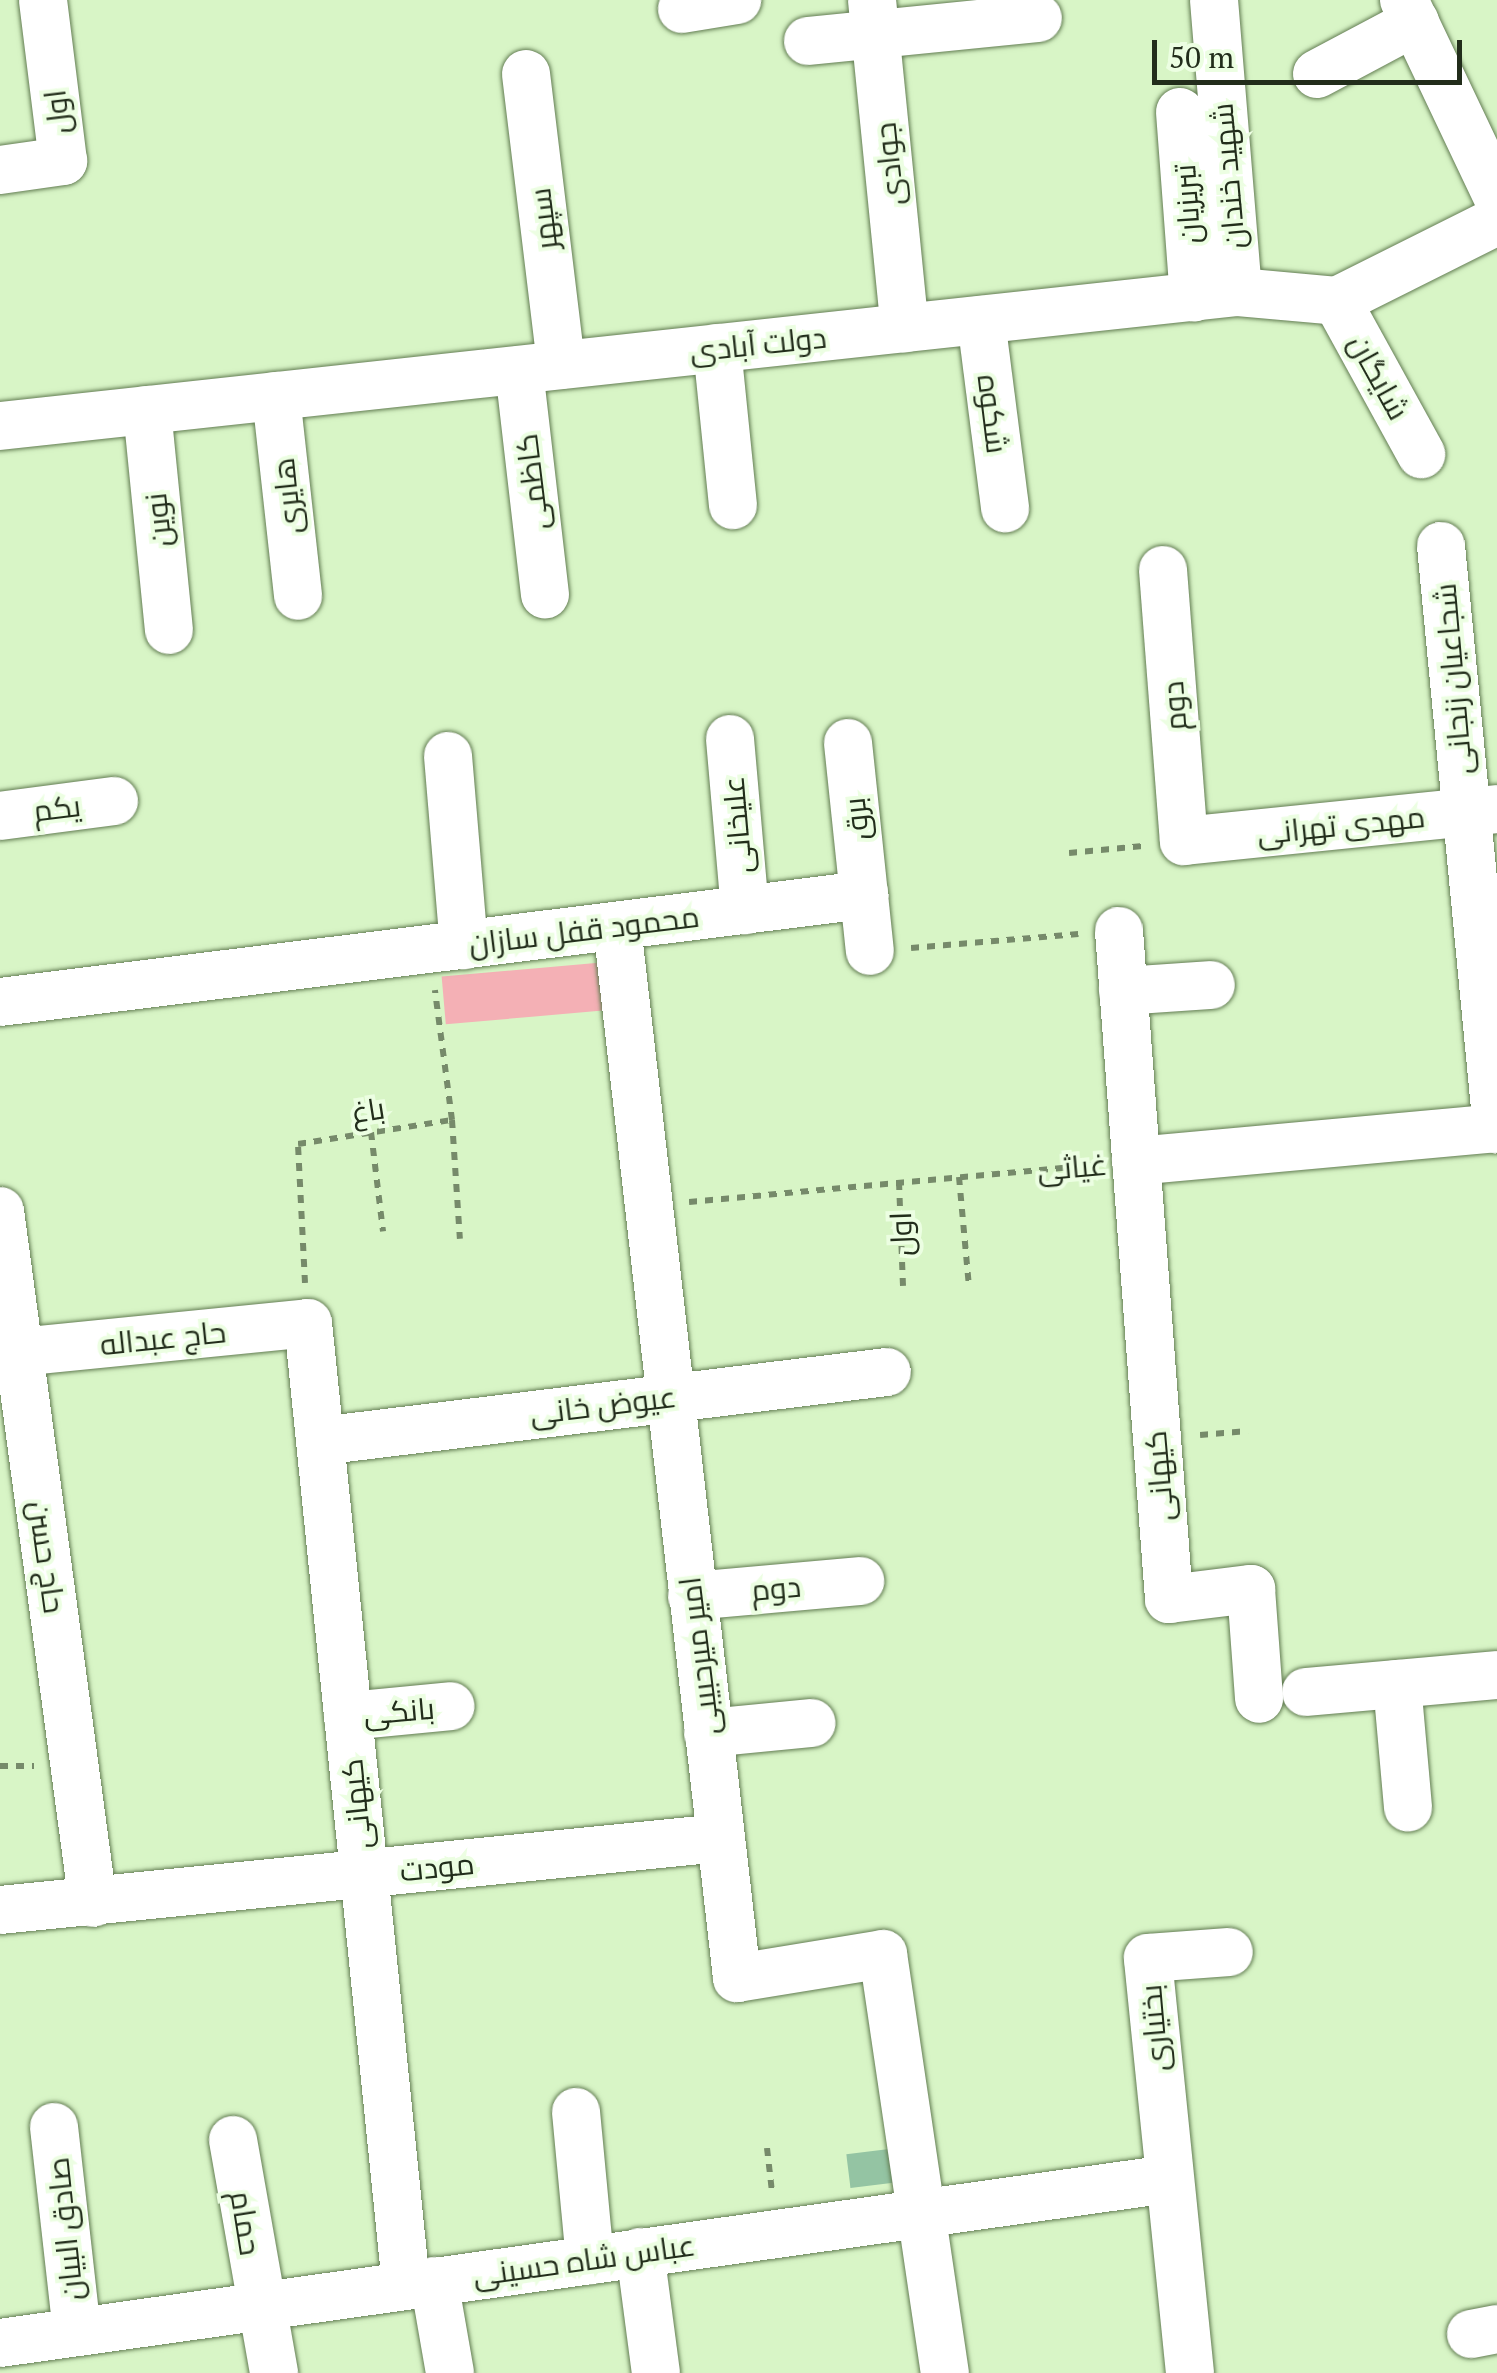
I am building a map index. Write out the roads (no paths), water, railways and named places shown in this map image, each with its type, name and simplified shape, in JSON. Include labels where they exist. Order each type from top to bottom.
[{"type":"street","name":"اول","points":[[0,170],[63,161],[43,0]]},
{"type":"street","points":[[682,9],[737,0]]},
{"type":"street","name":"شهید خندان","points":[[1214,0],[1216,294]]},
{"type":"street","points":[[1317,74],[1410,11],[1497,196]]},
{"type":"street","points":[[808,41],[874,16],[1038,18]]},
{"type":"street","name":"جوادی","points":[[874,16],[905,328]]},
{"type":"street","name":"سپهر","points":[[526,74],[540,367]]},
{"type":"street","name":"تبریزیان","points":[[1180,112],[1216,294]]},
{"type":"street","name":"دولت آبادی","points":[[0,426],[1216,294],[1287,303],[1337,300],[1497,221]]},
{"type":"street","name":"شایگان","points":[[1337,300],[1421,454]]},
{"type":"street","name":"شکوه","points":[[980,320],[1005,508]]},
{"type":"street","points":[[717,348],[732,505]]},
{"type":"street","name":"کاظمی","points":[[540,367],[545,594]]},
{"type":"street","name":"هایری","points":[[276,396],[298,596]]},
{"type":"street","name":"نوین","points":[[146,410],[169,630]]},
{"type":"street","name":"شجاعیان زنجانی","points":[[1441,546],[1481,810],[1497,1128]]},
{"type":"street","name":"دوم","points":[[1163,570],[1184,842]]},
{"type":"street","name":"علیخانی","points":[[730,740],[745,910]]},
{"type":"street","name":"برق","points":[[848,743],[864,895]]},
{"type":"street","points":[[447,947],[448,756]]},
{"type":"street","name":"یکم","points":[[0,816],[114,801]]},
{"type":"street","name":"مهدی تهرانی","points":[[1184,842],[1481,810]]},
{"type":"street","points":[[864,895],[870,951]]},
{"type":"street","name":"محمود قفل سازان","points":[[0,1002],[864,895]]},
{"type":"street","name":"امیر میرحبیبی","points":[[617,926],[736,1978],[884,1954],[927,2212]]},
{"type":"street","points":[[1119,931],[1136,1161]]},
{"type":"street","points":[[1123,992],[1211,985]]},
{"type":"street","name":"غیاثی","points":[[1136,1161],[1497,1128]]},
{"type":"street","name":"کیهانی","points":[[1136,1161],[1169,1599],[1251,1589],[1259,1699]]},
{"type":"street","name":"حاج حسن","points":[[0,1211],[15,1384],[94,1902]]},
{"type":"street","name":"کیهانی","points":[[308,1323],[364,1874],[420,2283],[450,2373]]},
{"type":"street","name":"حاج عبداله","points":[[15,1384],[308,1323]]},
{"type":"street","name":"عیوض خانی","points":[[320,1441],[887,1372]]},
{"type":"street","name":"دوم","points":[[692,1596],[860,1581]]},
{"type":"street","points":[[1306,1692],[1497,1676]]},
{"type":"street","points":[[1397,1684],[1408,1808]]},
{"type":"street","name":"بانکی","points":[[348,1716],[451,1706]]},
{"type":"street","points":[[708,1733],[812,1724]]},
{"type":"street","name":"مودت","points":[[0,1910],[720,1838]]},
{"type":"street","name":"بختیاری","points":[[1168,2179],[1148,1958],[1230,1952]]},
{"type":"street","points":[[576,2112],[590,2260]]},
{"type":"street","name":"صادق البیان","points":[[54,2127],[77,2332]]},
{"type":"street","name":"حمام","points":[[233,2140],[259,2306],[274,2373]]},
{"type":"street","points":[[1168,2179],[1190,2373]]},
{"type":"street","name":"عباس شاه حسینی","points":[[0,2343],[1168,2179]]},
{"type":"street","points":[[927,2212],[945,2373]]},
{"type":"street","points":[[640,2252],[656,2373]]}]
